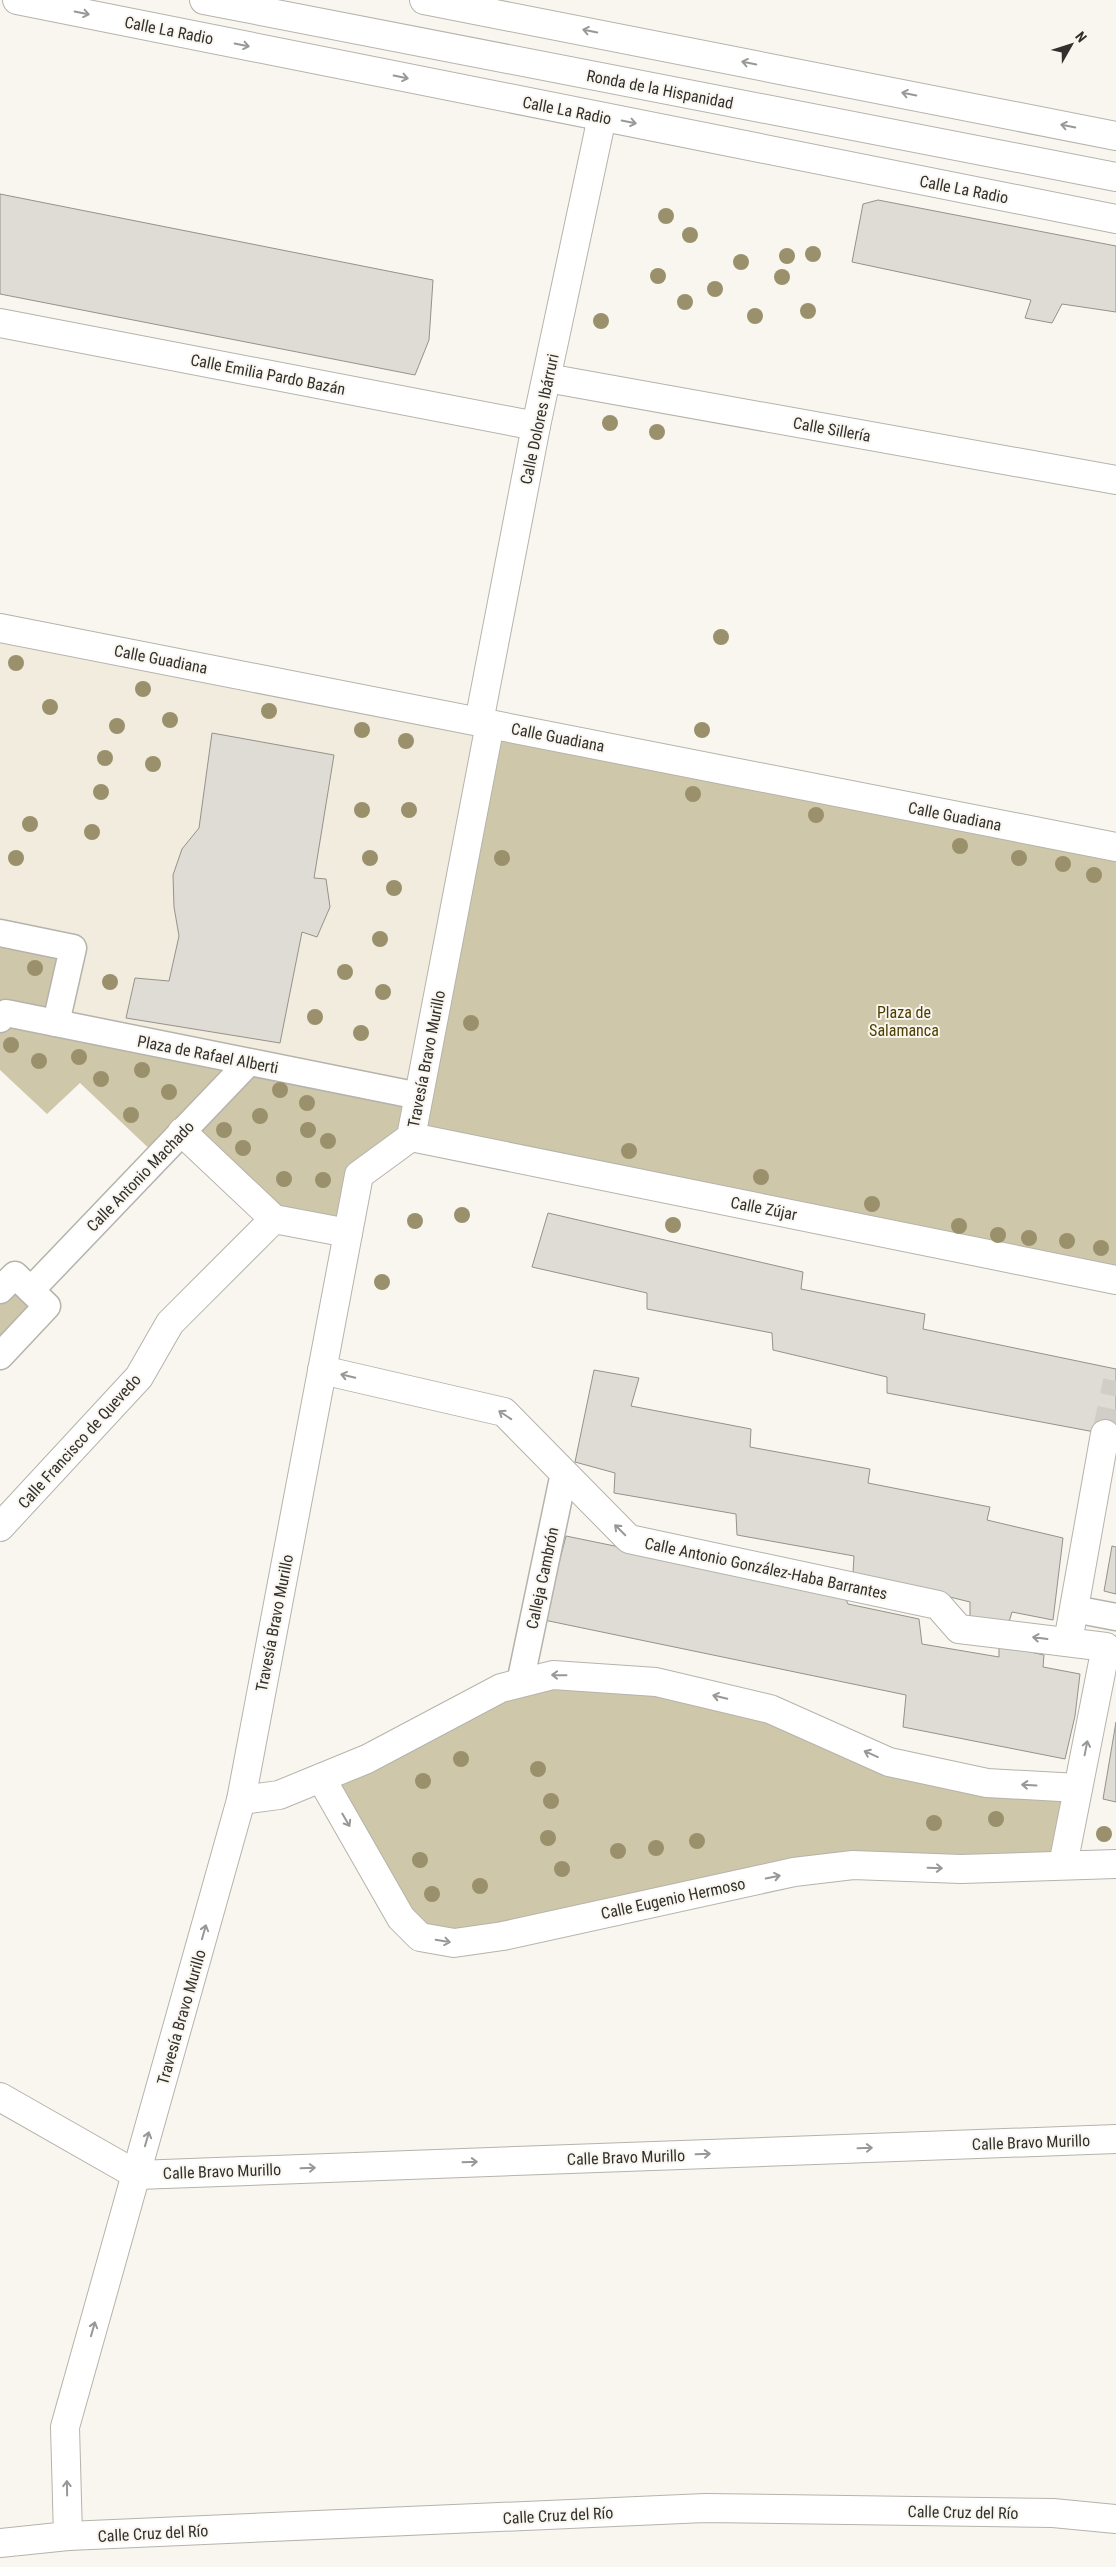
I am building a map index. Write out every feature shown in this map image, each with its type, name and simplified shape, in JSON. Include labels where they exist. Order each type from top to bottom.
[{"type":"street","name":"Calle La Radio","points":[[17,0],[1116,219]]},
{"type":"street","name":"Ronda de la Hispanidad","points":[[204,0],[1116,177]]},
{"type":"street","points":[[424,0],[1116,136]]},
{"type":"street","name":"Calle Dolores Ibárruri","points":[[485,723],[536,426],[602,117]]},
{"type":"street","name":"Calle Emilia Pardo Bazán","points":[[0,323],[536,426]]},
{"type":"street","name":"Calle Sillería","points":[[547,378],[1116,480]]},
{"type":"street","name":"Calle Guadiana","points":[[0,628],[1116,847]]},
{"type":"street","name":"Travesía Bravo Murillo","points":[[68,2536],[66,2427],[241,1800],[359,1176],[411,1137],[485,723]]},
{"type":"street","points":[[0,933],[73,948],[56,1023]]},
{"type":"street","name":"Plaza de Rafael Alberti","points":[[0,1019],[6,1013],[419,1096]]},
{"type":"street","name":"Calle Antonio Machado","points":[[31,1290],[249,1062]]},
{"type":"street","points":[[182,1132],[274,1219],[348,1233]]},
{"type":"street","name":"Calle Zújar","points":[[411,1137],[1116,1280]]},
{"type":"street","name":"Calle Francisco de Quevedo","points":[[0,1527],[139,1377],[170,1323],[274,1219]]},
{"type":"street","points":[[0,1290],[15,1275],[48,1306],[0,1356]]},
{"type":"street","name":"Calle Antonio González-Haba Barrantes","points":[[322,1370],[504,1412],[630,1539],[938,1604],[959,1629],[1106,1646],[1078,1788]]},
{"type":"street","points":[[1068,1642],[1105,1434]]},
{"type":"street","name":"Calleja Cambrón","points":[[520,1683],[564,1472]]},
{"type":"street","points":[[1074,1609],[1116,1617]]},
{"type":"street","points":[[241,1800],[279,1795],[367,1759],[501,1688],[553,1674],[656,1682],[770,1709],[889,1762],[986,1783],[1078,1788],[1063,1865]]},
{"type":"street","name":"Calle Eugenio Hermoso","points":[[321,1778],[401,1918],[420,1937],[454,1943],[503,1936],[794,1872],[853,1865],[961,1869],[1116,1864]]},
{"type":"street","points":[[0,2097],[137,2174]]},
{"type":"street","name":"Calle Bravo Murillo","points":[[137,2174],[1116,2139]]},
{"type":"street","name":"Calle Cruz del Río","points":[[0,2543],[68,2536],[705,2508],[1053,2513],[1116,2519]]},
{"type":"shaded area","points":[[0,628],[479,722],[419,1096],[56,1023],[0,933]]},
{"type":"green space","name":"Plaza de Salamanca","points":[[490,724],[1116,847],[1116,1280],[412,1137],[359,1175],[348,1233],[274,1219],[182,1132],[158,1157],[80,1083],[47,1114],[0,1070],[0,933],[73,948],[56,1023],[419,1096]]},
{"type":"green space","points":[[15,1275],[47,1306],[0,1356],[0,1290]]},
{"type":"green space","points":[[656,1682],[889,1762],[1078,1788],[1063,1865],[853,1865],[420,1937],[321,1778],[501,1688]]},
{"type":"building","points":[[0,194],[433,280],[429,340],[415,375],[0,294]]},
{"type":"building","points":[[878,200],[1116,246],[1116,312],[1062,304],[1052,323],[1025,318],[1031,300],[852,262],[863,204]]},
{"type":"building","points":[[212,733],[334,755],[314,878],[326,879],[330,907],[317,937],[302,932],[280,1043],[126,1018],[135,978],[169,981],[179,936],[174,907],[173,875],[182,849],[199,828]]},
{"type":"building","points":[[548,1213],[803,1272],[801,1289],[925,1314],[923,1329],[1116,1369],[1116,1436],[887,1393],[887,1377],[773,1350],[772,1333],[647,1309],[647,1293],[532,1267]]},
{"type":"building","points":[[594,1370],[639,1378],[631,1406],[751,1429],[750,1447],[870,1469],[868,1483],[990,1507],[987,1520],[1063,1538],[1053,1620],[1012,1612],[1008,1625],[970,1619],[970,1602],[853,1573],[854,1556],[737,1535],[736,1514],[614,1493],[615,1473],[575,1462]]},
{"type":"building","points":[[566,1536],[843,1593],[848,1604],[919,1619],[922,1644],[999,1657],[999,1645],[1044,1655],[1043,1667],[1080,1674],[1075,1716],[1065,1759],[903,1727],[906,1695],[544,1620]]},
{"type":"building","points":[[1112,1546],[1116,1547],[1116,1594],[1104,1591]]},
{"type":"building","points":[[1116,1722],[1116,1802],[1103,1799]]},
{"type":"tunnel","points":[[1105,1434],[1116,1381]]}]
